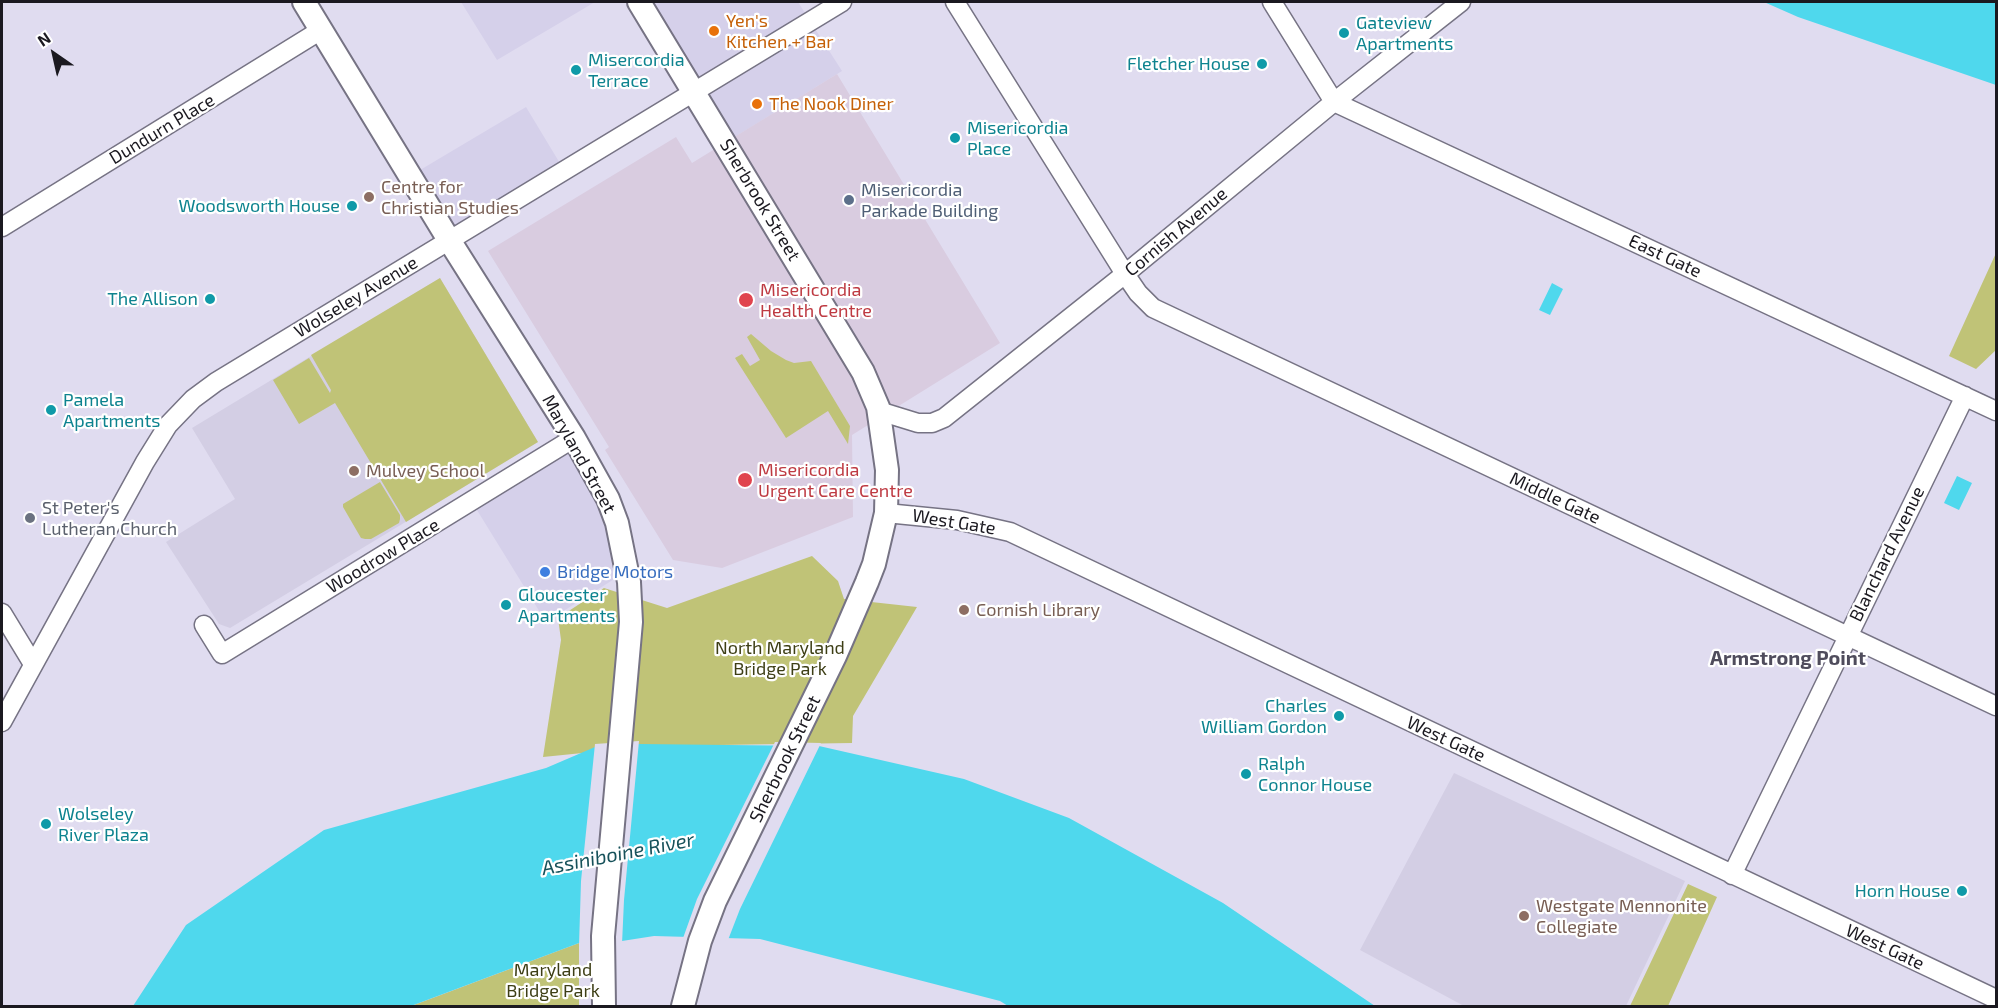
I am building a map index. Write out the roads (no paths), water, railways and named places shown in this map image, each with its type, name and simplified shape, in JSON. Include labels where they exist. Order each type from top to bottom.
[{"type":"main road","name":"Maryland Street","points":[[304,2],[449,240],[574,438],[608,499],[617,523],[629,582],[631,614],[603,936],[604,1006]]},
{"type":"main road","name":"Sherbrook Street","points":[[639,2],[856,358],[873,392],[879,411],[887,470],[886,513],[874,564],[835,656],[715,902],[700,941],[683,1006]]},
{"type":"street","name":"Wolseley Avenue","points":[[2,722],[145,462],[168,425],[182,408],[216,382],[842,2]]},
{"type":"street","name":"Middle Gate","points":[[955,2],[1125,274],[1138,293],[1153,308],[1996,706]]},
{"type":"street","points":[[1272,2],[1334,102]]},
{"type":"street","name":"Cornish Avenue","points":[[879,411],[918,423],[932,423],[944,418],[1461,2]]},
{"type":"street","name":"Dundurn Place","points":[[2,227],[321,30]]},
{"type":"street","name":"East Gate","points":[[1334,102],[1996,411]]},
{"type":"street","name":"Blanchard Avenue","points":[[1732,875],[1965,396]]},
{"type":"street","name":"Woodrow Place","points":[[204,625],[222,654],[574,438]]},
{"type":"street","name":"West Gate","points":[[886,513],[957,520],[1010,532],[1996,999]]},
{"type":"street","points":[[2,612],[33,664]]},
{"type":"water","points":[[1764,2],[1996,2],[1996,85],[1798,17]]},
{"type":"water","points":[[1552,283],[1563,289],[1550,315],[1539,310]]},
{"type":"water","points":[[1957,476],[1972,483],[1959,510],[1944,503]]},
{"type":"water","name":"Assiniboine River","points":[[639,744],[819,746],[964,779],[1069,818],[1223,903],[1375,1006],[1008,1006],[1000,1001],[760,939],[654,936],[622,941],[579,943],[411,1006],[133,1006],[186,925],[324,830],[546,768],[595,747]]},
{"type":"place","name":"Yen's Kitchen + Bar","points":[[714,31]]},
{"type":"place","name":"Gateview Apartments","points":[[1344,33]]},
{"type":"place","name":"Fletcher House","points":[[1262,64]]},
{"type":"place","name":"Misercordia Terrace","points":[[576,70]]},
{"type":"place","name":"The Nook Diner","points":[[757,104]]},
{"type":"place","name":"Misericordia Place","points":[[955,138]]},
{"type":"place","name":"Centre for Christian Studies","points":[[369,197]]},
{"type":"place","name":"Misericordia Parkade Building","points":[[849,200]]},
{"type":"place","name":"Woodsworth House","points":[[352,206]]},
{"type":"place","name":"The Allison","points":[[210,299]]},
{"type":"place","name":"Misericordia Health Centre","points":[[746,300]]},
{"type":"place","name":"Pamela Apartments","points":[[51,410]]},
{"type":"place","name":"Mulvey School","points":[[354,471]]},
{"type":"place","name":"Misericordia Urgent Care Centre","points":[[745,480]]},
{"type":"place","name":"St Peter's Lutheran Church","points":[[30,518]]},
{"type":"place","name":"Bridge Motors","points":[[545,572]]},
{"type":"place","name":"Gloucester Apartments","points":[[506,605]]},
{"type":"place","name":"Cornish Library","points":[[964,610]]},
{"type":"place","name":"Charles William Gordon","points":[[1339,716]]},
{"type":"place","name":"Ralph Connor House","points":[[1246,774]]},
{"type":"place","name":"Wolseley River Plaza","points":[[46,824]]},
{"type":"place","name":"Horn House","points":[[1962,891]]},
{"type":"place","name":"Westgate Mennonite Collegiate","points":[[1524,916]]},
{"type":"district","name":"Armstrong Point","points":[[1788,658]]},
{"type":"park label","name":"North Maryland Bridge Park","points":[[780,658]]},
{"type":"park label","name":"Maryland Bridge Park","points":[[553,980]]}]
